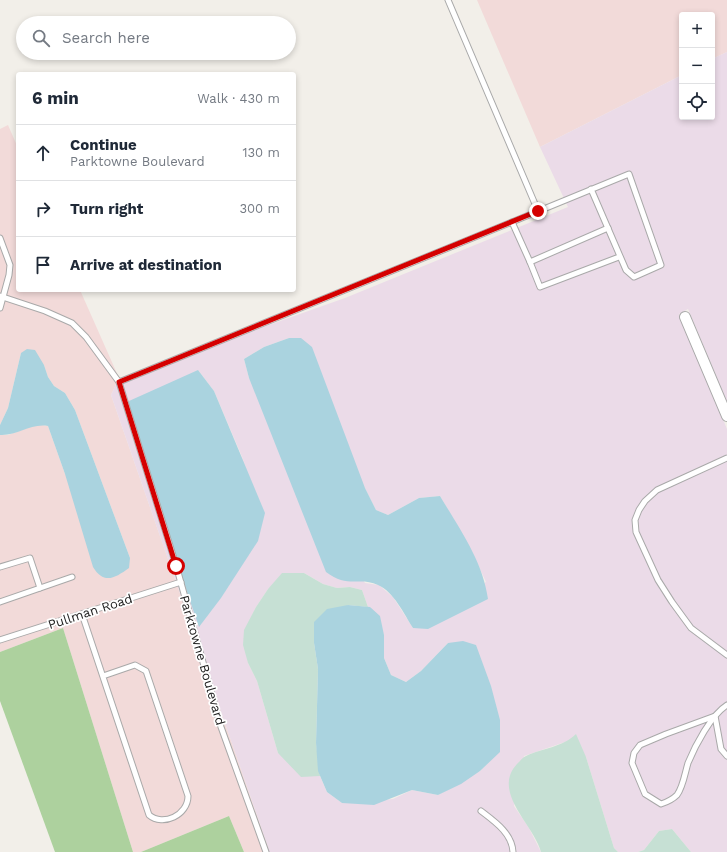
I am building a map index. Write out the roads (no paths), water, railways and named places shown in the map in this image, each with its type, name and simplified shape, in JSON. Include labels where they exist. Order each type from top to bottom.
[{"type":"street","points":[[685,317],[727,416]]},
{"type":"lane","points":[[448,0],[538,211]]},
{"type":"lane","points":[[119,382],[512,222],[538,211],[592,189],[629,174],[661,265],[634,277],[626,270],[619,257],[592,189]]},
{"type":"lane","points":[[512,222],[540,287],[619,257]]},
{"type":"lane","points":[[530,262],[608,228]]},
{"type":"lane","points":[[0,238],[10,265],[0,308]]},
{"type":"lane","name":"Parktowne Boulevard","points":[[2,297],[45,311],[72,323],[86,337],[119,382],[181,582],[221,727],[266,852]]},
{"type":"lane","points":[[727,458],[657,490],[645,501],[635,520],[636,532],[658,580],[672,602],[691,628],[727,655]]},
{"type":"lane","points":[[0,567],[30,558],[40,588]]},
{"type":"lane","points":[[0,602],[72,577]]},
{"type":"lane","name":"Pullman Road","points":[[0,640],[181,582]]},
{"type":"lane","points":[[82,614],[149,814],[154,818],[163,820],[182,812],[188,804],[188,796],[146,671],[135,665],[103,676]]},
{"type":"lane","points":[[715,716],[640,745],[634,753],[632,764],[645,794],[661,804],[672,800],[678,793],[689,761],[715,716],[727,705]]},
{"type":"lane","points":[[715,716],[721,749],[727,756]]},
{"type":"lane","points":[[481,810],[499,825],[509,838],[513,852]]},
{"type":"water","points":[[289,338],[301,338],[312,347],[365,488],[376,510],[388,515],[419,498],[440,496],[476,558],[488,599],[428,629],[413,628],[394,598],[384,588],[372,583],[341,580],[326,572],[249,378],[244,359],[264,347]]},
{"type":"water","points":[[27,349],[35,350],[54,386],[65,393],[75,410],[130,558],[129,568],[114,577],[106,578],[101,576],[93,567],[65,474],[48,426],[35,426],[13,434],[0,435],[0,425],[8,408],[21,353]]},
{"type":"water","points":[[198,370],[214,391],[265,513],[258,541],[221,598],[199,627],[127,418],[129,401]]},
{"type":"water","points":[[348,605],[370,607],[380,616],[384,635],[384,658],[391,675],[406,682],[421,671],[448,643],[463,641],[476,645],[491,686],[500,720],[500,752],[480,771],[461,784],[438,795],[412,790],[374,805],[342,803],[327,792],[318,771],[316,743],[318,669],[314,643],[314,622],[327,609]]}]
